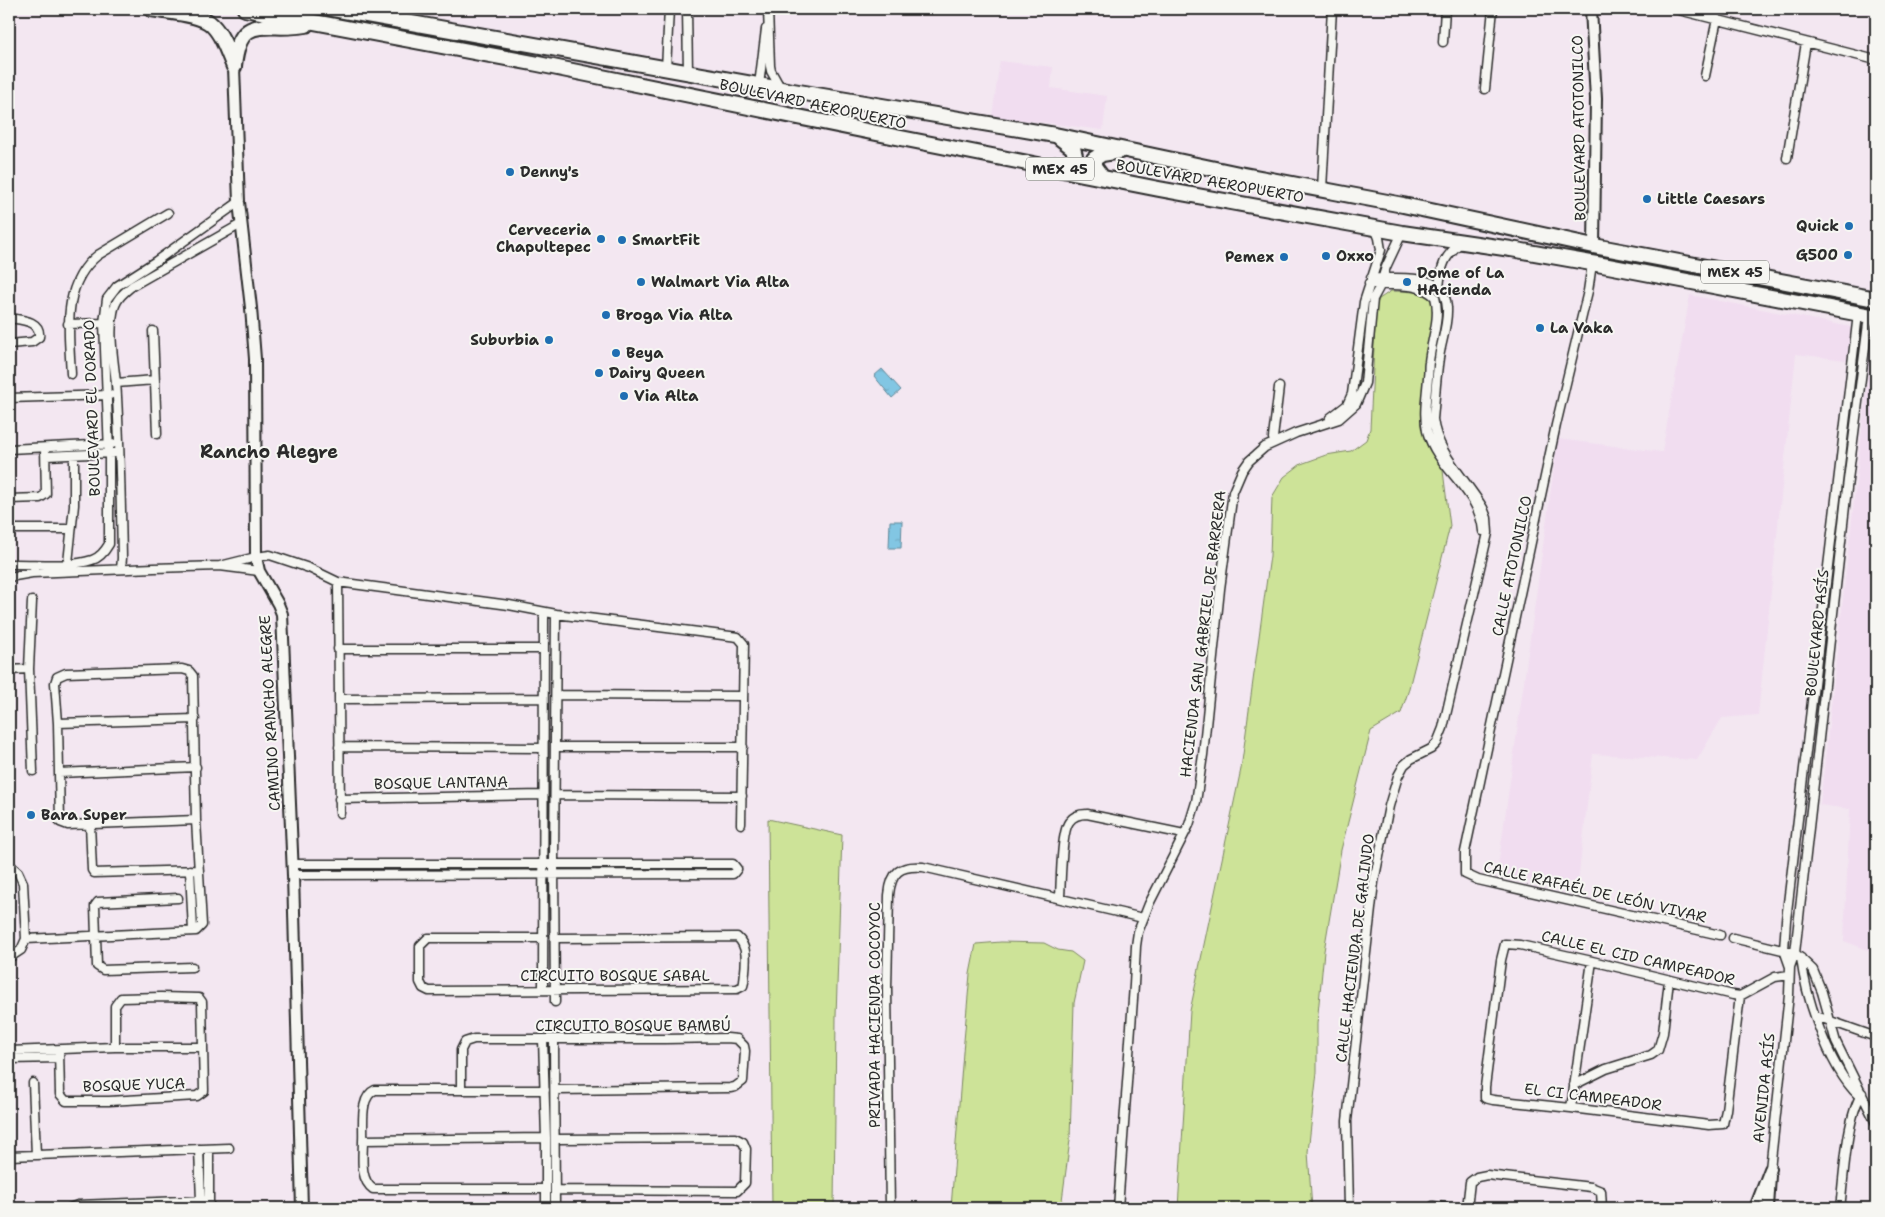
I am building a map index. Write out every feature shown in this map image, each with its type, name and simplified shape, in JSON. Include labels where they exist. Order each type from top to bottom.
[{"type":"highway","points":[[151,9],[207,21],[222,40],[234,67]]},
{"type":"highway","name":"BOULEVARD AEROPUERTO","points":[[245,9],[538,64],[1038,165],[1402,233],[1463,241],[1592,264],[1868,316]]},
{"type":"highway","name":"BOULEVARD AEROPUERTO","points":[[333,9],[666,69],[1055,135],[1594,246],[1876,296]]},
{"type":"highway","points":[[234,67],[237,45],[249,30],[261,27],[289,27],[317,23]]},
{"type":"highway","points":[[1038,165],[1066,164],[1074,160],[1073,148],[1055,135]]},
{"type":"highway","points":[[1102,177],[1095,169],[1094,159],[1102,154],[1128,150]]},
{"type":"street","points":[[666,69],[669,9]]},
{"type":"street","points":[[687,9],[688,72]]},
{"type":"street","points":[[1322,189],[1332,9]]},
{"type":"street","points":[[1443,42],[1445,9]]},
{"type":"street","points":[[1485,89],[1493,9]]},
{"type":"street","name":"BOULEVARD ATOTONILCO","points":[[1592,9],[1596,99],[1594,246]]},
{"type":"street","points":[[1674,9],[1876,60]]},
{"type":"street","points":[[759,85],[769,10]]},
{"type":"street","points":[[769,10],[771,71],[781,89]]},
{"type":"street","points":[[1705,76],[1717,19]]},
{"type":"street","points":[[1787,158],[1806,43]]},
{"type":"street","points":[[234,67],[241,224]]},
{"type":"street","name":"BOULEVARD EL DORADO","points":[[9,564],[68,563],[93,560],[105,551],[109,544],[109,453],[105,306],[111,292],[117,286],[239,202]]},
{"type":"street","points":[[71,374],[68,324],[71,296],[80,275],[98,255],[168,213]]},
{"type":"street","points":[[208,224],[215,238]]},
{"type":"street","name":"BOULEVARD EL DORADO","points":[[121,569],[119,444],[112,323],[115,302],[132,286],[241,224]]},
{"type":"street","name":"CAMINO RANCHO ALEGRE","points":[[241,224],[255,359],[256,557],[259,571],[282,614],[293,875],[302,1208]]},
{"type":"street","points":[[1273,441],[1296,429],[1329,419],[1347,406],[1355,381],[1364,302],[1381,250],[1380,238],[1375,228]]},
{"type":"street","points":[[1273,441],[1339,419],[1352,409],[1363,389],[1373,299],[1402,233]]},
{"type":"street","name":"CALLE HACIENDA DE GALINDO","points":[[1349,1208],[1348,1112],[1374,882],[1389,806],[1398,776],[1404,765],[1410,759],[1431,749],[1437,743],[1443,728],[1479,567],[1482,519],[1442,449],[1434,429],[1433,420],[1439,357],[1446,325],[1447,309],[1445,298],[1439,288],[1442,264],[1452,250],[1463,241]]},
{"type":"street","points":[[164,255],[170,266]]},
{"type":"street","name":"CALLE ATOTONILCO","points":[[1465,874],[1465,852],[1556,424],[1588,291],[1592,264]]},
{"type":"street","points":[[1370,280],[1381,282],[1392,284],[1420,289],[1432,294],[1439,288],[1435,284],[1415,279],[1381,282]]},
{"type":"street","name":"CALLE HACIENDA DE GALINDO","points":[[1432,294],[1437,304],[1437,313],[1430,356],[1425,421],[1427,431],[1436,451],[1459,477]]},
{"type":"street","name":"BOULEVARD ASÍS","points":[[1784,950],[1853,360],[1868,316]]},
{"type":"street","name":"BOULEVARD ASÍS","points":[[1795,953],[1868,316]]},
{"type":"street","points":[[9,318],[32,322],[40,334],[32,342],[9,344]]},
{"type":"street","points":[[68,324],[104,323]]},
{"type":"street","points":[[153,331],[157,434]]},
{"type":"street","points":[[1358,347],[1368,348]]},
{"type":"street","points":[[1430,356],[1439,357]]},
{"type":"street","points":[[1853,360],[1862,362]]},
{"type":"street","points":[[116,383],[155,380]]},
{"type":"street","points":[[1273,441],[1279,387]]},
{"type":"street","points":[[9,398],[117,395]]},
{"type":"street","name":"HACIENDA SAN GABRIEL DE BARRERA","points":[[1118,1208],[1136,946],[1143,918],[1156,888],[1189,825],[1196,802],[1233,492],[1242,470],[1256,454],[1273,441]]},
{"type":"street","points":[[45,452],[119,444]]},
{"type":"street","points":[[9,449],[74,455],[119,453]]},
{"type":"street","points":[[9,500],[45,496],[45,452]]},
{"type":"street","points":[[68,563],[74,505],[74,455]]},
{"type":"street","points":[[9,529],[71,529]]},
{"type":"street","points":[[220,566],[256,557],[270,556],[283,558],[338,582],[509,605],[556,614],[738,637],[744,644],[741,824]]},
{"type":"street","points":[[9,577],[20,574],[220,566],[259,571]]},
{"type":"street","points":[[338,582],[340,813]]},
{"type":"street","points":[[32,601],[29,669],[33,772]]},
{"type":"street","points":[[543,990],[544,612]]},
{"type":"street","points":[[555,1002],[556,614]]},
{"type":"street","points":[[1823,618],[1832,618]]},
{"type":"street","points":[[338,649],[543,649]]},
{"type":"street","points":[[9,670],[29,669]]},
{"type":"street","points":[[26,939],[193,931],[199,930],[202,925],[196,820],[194,679],[189,671],[182,669],[62,673],[57,677],[55,683],[58,723],[60,822],[63,824],[90,824],[196,820]]},
{"type":"street","points":[[556,696],[744,696]]},
{"type":"street","points":[[339,699],[543,698]]},
{"type":"street","points":[[58,723],[194,719]]},
{"type":"street","points":[[339,746],[543,748]]},
{"type":"street","points":[[556,747],[743,747]]},
{"type":"street","points":[[59,773],[196,767]]},
{"type":"street","name":"BOSQUE LANTANA","points":[[340,799],[543,795]]},
{"type":"street","points":[[555,795],[742,796]]},
{"type":"street","points":[[1801,799],[1812,800]]},
{"type":"street","points":[[1060,897],[1065,836],[1068,822],[1077,815],[1087,814],[1184,834]]},
{"type":"street","points":[[90,824],[92,870],[94,873],[199,870]]},
{"type":"street","points":[[9,864],[18,872],[23,883],[26,939],[21,950],[9,958]]},
{"type":"street","points":[[292,864],[734,864],[737,869],[733,874],[293,875]]},
{"type":"street","points":[[1793,866],[1804,867]]},
{"type":"street","name":"PRIVADA HACIENDA COCOYOC","points":[[890,1208],[887,988],[889,888],[895,874],[906,867],[922,867],[1060,897],[1143,918]]},
{"type":"street","points":[[190,870],[193,931]]},
{"type":"street","name":"CALLE RAFAÉL DE LEÓN VIVAR","points":[[1465,874],[1478,880],[1720,935]]},
{"type":"street","points":[[178,898],[98,902],[95,906],[97,966],[102,970],[192,966]]},
{"type":"street","name":"CIRCUITO BOSQUE SABAL","points":[[543,938],[428,938],[420,946],[420,982],[423,988],[429,991],[737,989],[743,986],[744,982],[745,949],[737,937],[555,938]]},
{"type":"street","points":[[1733,938],[1795,953],[1816,975],[1840,1053],[1876,1123]]},
{"type":"street","name":"CALLE EL CID CAMPEADOR","points":[[1505,944],[1520,945],[1740,996],[1789,971]]},
{"type":"street","name":"EL CI CAMPEADOR","points":[[1505,944],[1501,960],[1485,1087],[1485,1098],[1493,1100],[1709,1125],[1723,1124],[1740,996]]},
{"type":"street","name":"AVENIDA ASÍS","points":[[1754,1208],[1770,1169],[1790,995],[1789,971],[1784,950]]},
{"type":"street","name":"AVENIDA ASÍS","points":[[1789,971],[1795,953]]},
{"type":"street","points":[[1801,958],[1805,982],[1832,1056],[1847,1083],[1863,1097]]},
{"type":"street","points":[[1570,1108],[1592,961]]},
{"type":"street","points":[[1574,1085],[1606,1069],[1651,1055],[1658,1050],[1663,1033],[1670,980]]},
{"type":"street","name":"BOSQUE YUCA","points":[[59,1054],[60,1094],[66,1101],[109,1101],[197,1096],[203,1093],[200,999],[161,997],[121,998],[114,1006],[115,1048]]},
{"type":"street","points":[[1816,1016],[1876,1037]]},
{"type":"street","name":"CIRCUITO BOSQUE BAMBÚ","points":[[461,1090],[461,1050],[465,1042],[474,1038],[726,1038],[738,1039],[744,1046],[742,1081],[740,1085],[730,1088],[555,1090]]},
{"type":"street","points":[[543,1039],[546,1208]]},
{"type":"street","points":[[554,1039],[556,1208]]},
{"type":"street","points":[[9,1059],[115,1048],[203,1047]]},
{"type":"street","points":[[9,1051],[59,1054]]},
{"type":"street","points":[[33,1083],[36,1155]]},
{"type":"street","points":[[545,1090],[385,1089],[370,1092],[364,1104],[363,1140],[364,1178],[373,1189],[546,1189]]},
{"type":"street","points":[[1840,1208],[1849,1139],[1855,1110],[1863,1097]]},
{"type":"street","points":[[363,1140],[546,1138]]},
{"type":"street","points":[[555,1140],[735,1138],[743,1142],[746,1150],[745,1183],[737,1191],[555,1190]]},
{"type":"street","points":[[9,1156],[229,1148]]},
{"type":"street","points":[[199,1149],[206,1203]]},
{"type":"street","points":[[206,1203],[209,1149]]},
{"type":"street","points":[[1768,1208],[1770,1169]]},
{"type":"street","points":[[1467,1208],[1470,1182],[1477,1177],[1487,1175],[1598,1189],[1603,1196],[1602,1208]]},
{"type":"street","points":[[70,1208],[78,1205],[206,1203]]},
{"type":"street","points":[[1433,1206],[1449,1208]]},
{"type":"shaded area","points":[[1000,61],[1053,67],[1051,88],[1107,96],[1103,130],[992,116]]},
{"type":"shaded area","points":[[1690,295],[1876,332],[1876,953],[1844,941],[1850,809],[1820,805],[1869,367],[1845,360],[1796,354],[1758,715],[1722,718],[1697,760],[1593,754],[1577,891],[1497,874],[1558,439],[1662,452]]},
{"type":"green space","points":[[1391,291],[1423,294],[1432,301],[1435,307],[1422,413],[1428,446],[1442,463],[1450,526],[1401,713],[1371,731],[1341,850],[1324,951],[1317,1024],[1317,1072],[1308,1152],[1312,1208],[1178,1208],[1190,1011],[1241,769],[1270,556],[1272,497],[1284,477],[1301,464],[1326,455],[1351,451],[1366,440],[1370,429],[1376,306],[1379,299]]},
{"type":"green space","points":[[768,819],[842,835],[836,1016],[834,1208],[772,1208]]},
{"type":"green space","points":[[1001,942],[1044,943],[1058,950],[1071,952],[1083,961],[1074,1003],[1070,1140],[1061,1208],[951,1208],[970,974],[976,944]]},
{"type":"water","points":[[882,369],[901,390],[892,398],[874,376]]},
{"type":"water","points":[[890,521],[902,521],[901,548],[889,548]]},
{"type":"place","name":"Denny's","points":[[510,172]]},
{"type":"place","name":"Little Caesars","points":[[1647,199]]},
{"type":"place","name":"Quick","points":[[1849,226]]},
{"type":"place","name":"Cerveceria Chapultepec","points":[[601,239]]},
{"type":"place","name":"SmartFit","points":[[622,240]]},
{"type":"place","name":"G500","points":[[1848,255]]},
{"type":"place","name":"Oxxo","points":[[1326,256]]},
{"type":"place","name":"Pemex","points":[[1284,257]]},
{"type":"place","name":"Walmart Via Alta","points":[[641,282]]},
{"type":"place","name":"Dome of La HAcienda","points":[[1407,282]]},
{"type":"place","name":"Broga Via Alta","points":[[606,315]]},
{"type":"place","name":"La Vaka","points":[[1540,328]]},
{"type":"place","name":"Suburbia","points":[[549,340]]},
{"type":"place","name":"Beya","points":[[616,353]]},
{"type":"place","name":"Dairy Queen","points":[[599,373]]},
{"type":"place","name":"Via Alta","points":[[624,396]]},
{"type":"place","name":"Bara Super","points":[[31,815]]},
{"type":"district","name":"Rancho Alegre","points":[[269,452]]}]
